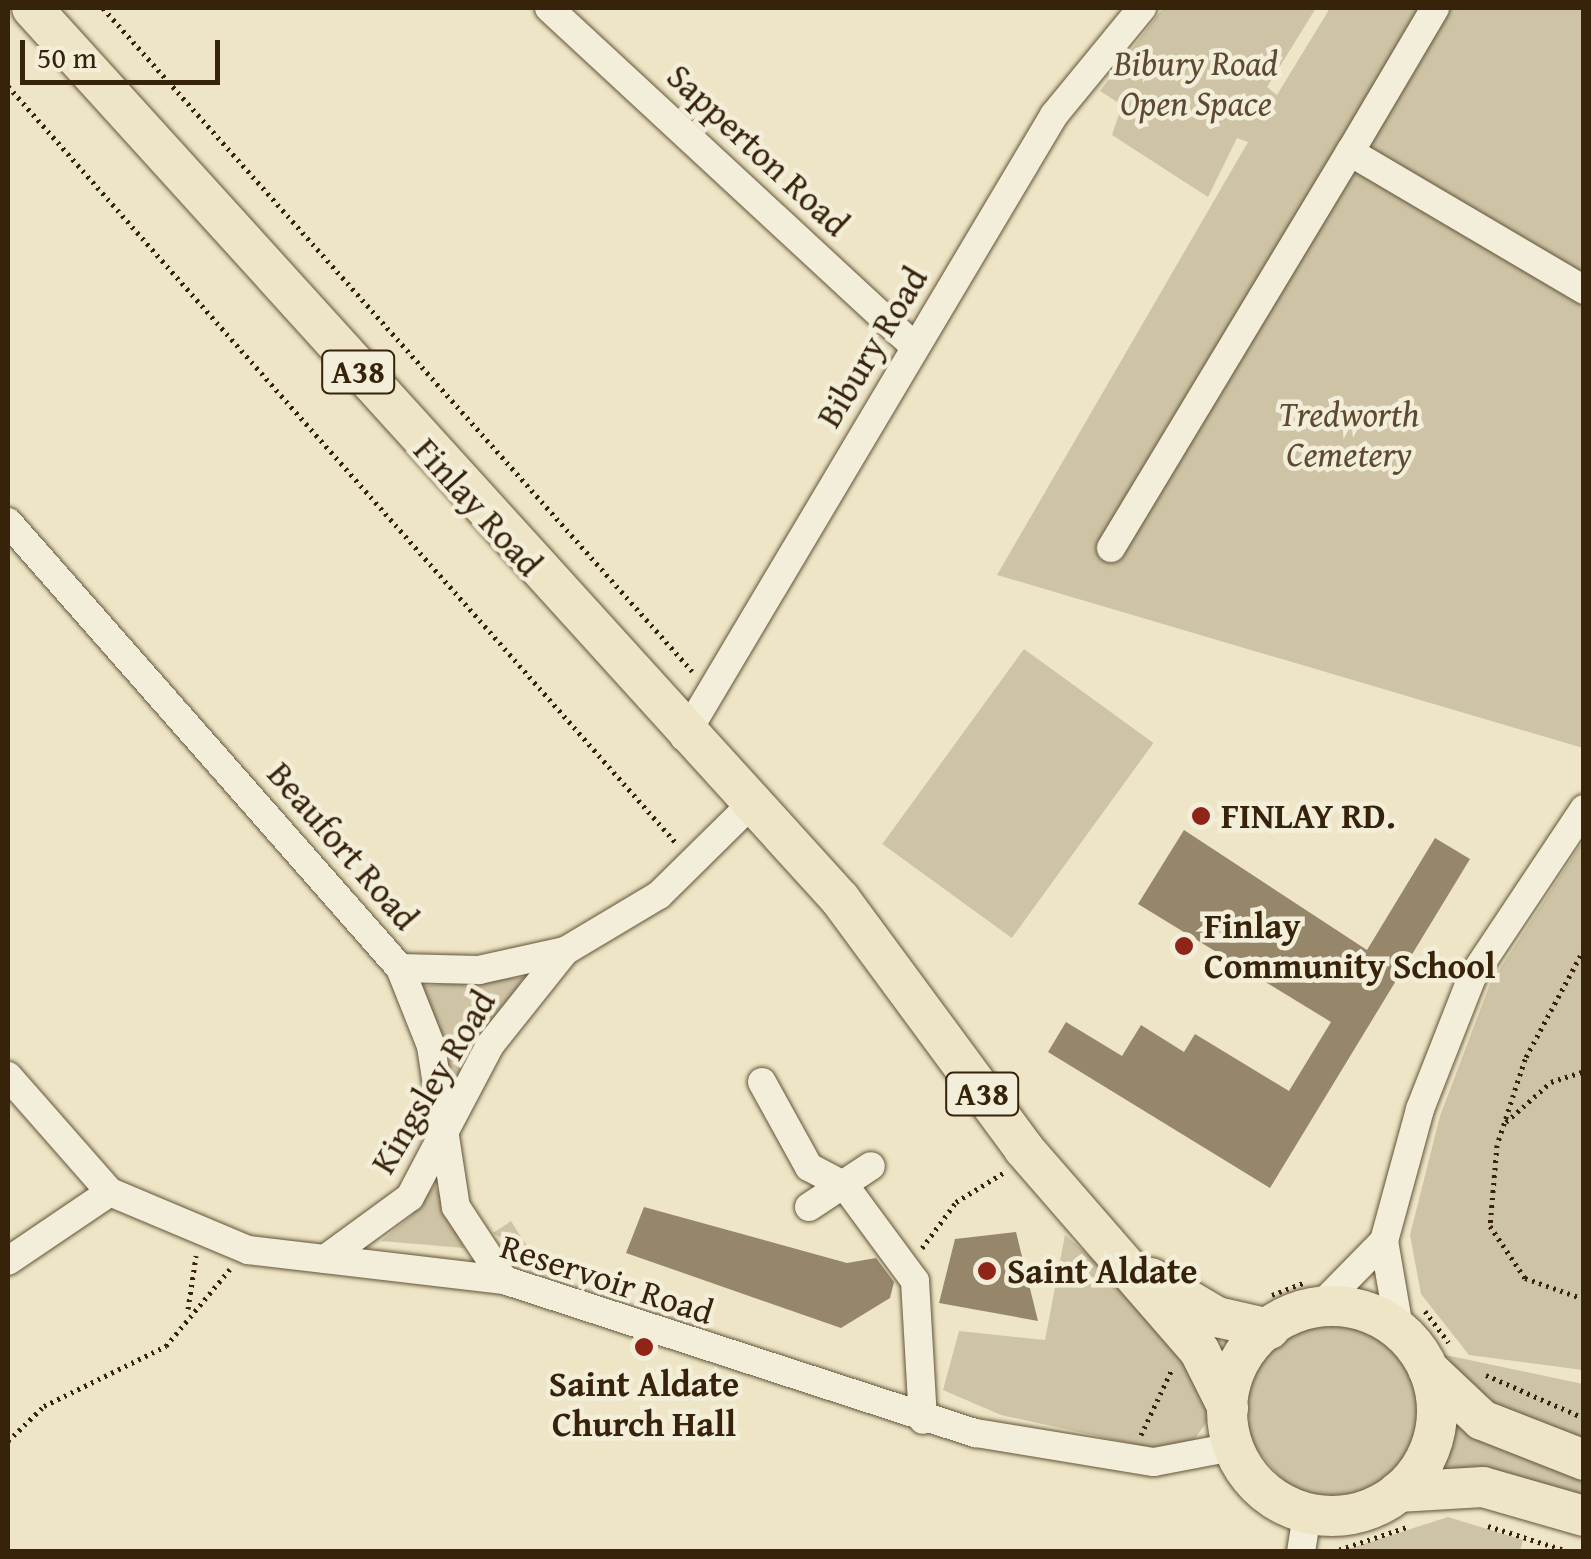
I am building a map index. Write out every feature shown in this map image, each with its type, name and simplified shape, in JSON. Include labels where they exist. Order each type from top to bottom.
[{"type":"highway","name":"Finlay Road","points":[[32,8],[684,737]]},
{"type":"highway","name":"A38","points":[[684,737],[739,816],[830,912],[858,926]]},
{"type":"highway","name":"A38","points":[[684,737],[858,926],[1024,1148],[1199,1350],[1255,1485],[1304,1533],[1342,1516],[1407,1508],[1483,1488],[1584,1516]]},
{"type":"highway","name":"A38","points":[[1117,1254],[1217,1317],[1267,1314]]},
{"type":"highway","points":[[1230,1427],[1244,1356],[1267,1314],[1316,1292],[1360,1306],[1408,1312],[1450,1362],[1482,1420],[1584,1460]]},
{"type":"highway","points":[[1407,1508],[1433,1436],[1450,1362]]},
{"type":"street","name":"Sapperton Road","points":[[549,8],[915,347]]},
{"type":"street","points":[[1111,548],[1435,8]]},
{"type":"street","name":"Bibury Road","points":[[684,737],[1054,115],[1136,9]]},
{"type":"street","points":[[1350,152],[1584,290]]},
{"type":"street","name":"Beaufort Road","points":[[8,522],[400,968],[431,1046],[456,1207],[504,1280]]},
{"type":"street","points":[[1408,1312],[1384,1240],[1420,1109],[1472,977],[1584,809]]},
{"type":"street","name":"Kingsley Road","points":[[320,1262],[396,1212],[444,1138],[490,1045],[565,951],[659,895],[739,816]]},
{"type":"street","points":[[400,968],[479,970],[565,951]]},
{"type":"street","name":"Reservoir Road","points":[[8,1076],[110,1192],[248,1250],[320,1262],[504,1280],[923,1420],[1154,1462],[1230,1427]]},
{"type":"street","points":[[762,1082],[809,1167],[846,1186],[915,1281],[923,1420]]},
{"type":"street","points":[[809,1206],[846,1186],[871,1166]]},
{"type":"street","points":[[8,1262],[110,1192]]},
{"type":"street","points":[[1316,1292],[1384,1240]]},
{"type":"path","points":[[103,8],[714,690]]},
{"type":"path","points":[[8,86],[692,862]]},
{"type":"path","points":[[1584,949],[1526,1059],[1504,1124],[1490,1226],[1525,1278],[1584,1300]]},
{"type":"path","points":[[1504,1124],[1551,1082],[1584,1071]]},
{"type":"path","points":[[915,1281],[924,1236],[1024,1148]]},
{"type":"path","points":[[188,1312],[200,1231]]},
{"type":"path","points":[[8,1441],[44,1406],[166,1346],[188,1312],[248,1250]]},
{"type":"path","points":[[1267,1314],[1316,1292]]},
{"type":"path","points":[[1408,1312],[1450,1362],[1584,1418]]},
{"type":"path","points":[[1332,1552],[1407,1508]]},
{"type":"path","points":[[1472,1521],[1571,1552]]},
{"type":"green space","name":"Tredworth Cemetery","points":[[1163,8],[1316,8],[1267,87],[1277,95],[1330,8],[1583,8],[1583,748],[997,575],[1248,142],[1237,138],[1208,197],[1112,135],[1122,105],[1100,91]]},
{"type":"green space","points":[[1024,649],[1153,743],[1012,938],[882,844]]},
{"type":"green space","points":[[1583,841],[1583,1370],[1469,1355],[1421,1294],[1410,1235],[1440,1116],[1490,984]]},
{"type":"green space","points":[[524,977],[455,1087],[450,1085],[422,986]]},
{"type":"green space","points":[[435,1185],[464,1248],[381,1241],[410,1217]]},
{"type":"green space","points":[[511,1221],[519,1234],[537,1260],[493,1233]]},
{"type":"green space","points":[[1065,1235],[1161,1318],[1210,1417],[1194,1440],[1152,1448],[1001,1415],[943,1390],[959,1331],[1045,1340]]},
{"type":"green space","points":[[1336,1316],[1390,1334],[1424,1382],[1417,1349],[1583,1384],[1583,1516],[1382,1489],[1320,1500],[1290,1489],[1249,1440],[1248,1379],[1281,1333]]},
{"type":"green space","points":[[1448,1517],[1523,1540],[1520,1551],[1342,1551]]},
{"type":"building","points":[[1184,830],[1367,950],[1435,838],[1470,859],[1270,1188],[1048,1052],[1066,1022],[1122,1056],[1141,1025],[1184,1052],[1195,1034],[1289,1091],[1331,1022],[1138,904]]},
{"type":"building","points":[[644,1207],[847,1263],[876,1258],[894,1282],[890,1298],[841,1328],[626,1253]]},
{"type":"building","name":"Saint Aldate","points":[[1016,1232],[1038,1321],[939,1303],[955,1239]]},
{"type":"place","name":"FINLAY RD.","points":[[1201,816]]},
{"type":"place","name":"Finlay Community School","points":[[1184,946]]},
{"type":"place","name":"Saint Aldate","points":[[987,1271]]},
{"type":"place","name":"Saint Aldate Church Hall","points":[[644,1347]]},
{"type":"park label","name":"Bibury Road Open Space","points":[[1196,83]]}]
